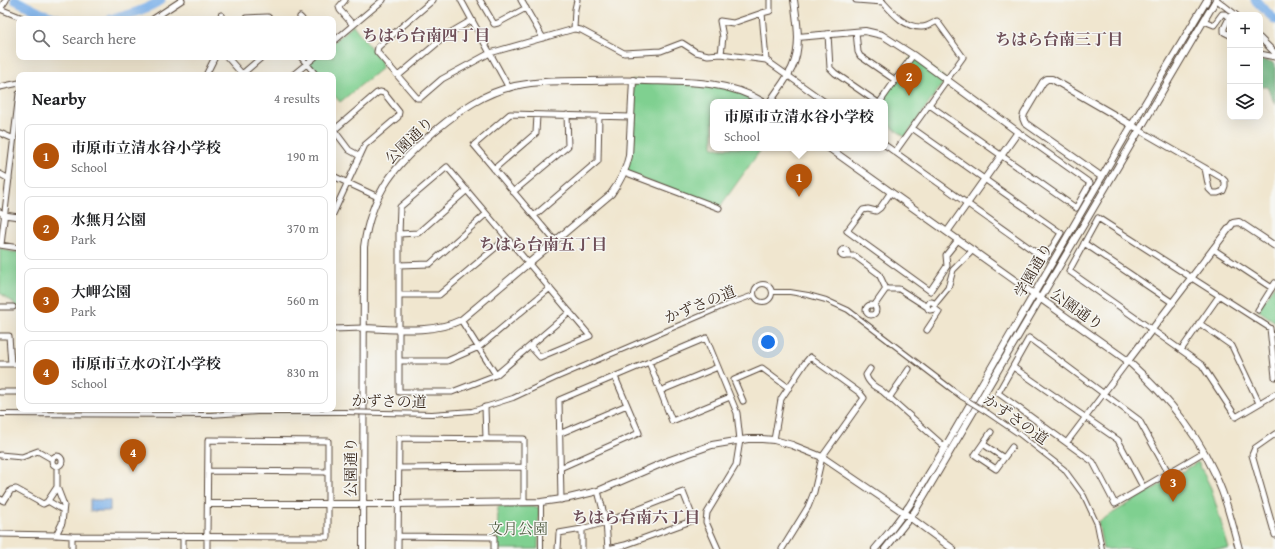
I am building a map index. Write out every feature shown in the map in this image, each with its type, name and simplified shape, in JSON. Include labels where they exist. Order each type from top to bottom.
[{"type":"street","points":[[6,0],[0,8],[18,16]]},
{"type":"street","points":[[158,16],[182,0]]},
{"type":"street","points":[[345,0],[340,7],[340,10],[353,25]]},
{"type":"street","points":[[336,39],[382,0]]},
{"type":"street","points":[[433,0],[378,47],[377,52],[415,96],[420,98],[442,79],[490,53],[574,29],[581,30],[624,53],[661,51],[682,44],[696,52],[708,55],[721,54],[766,60],[821,99]]},
{"type":"street","points":[[461,0],[509,88]]},
{"type":"street","points":[[480,0],[494,24],[526,8]]},
{"type":"street","points":[[521,0],[542,38]]},
{"type":"street","points":[[574,29],[577,0]]},
{"type":"street","points":[[721,54],[723,37],[720,21],[733,23],[770,11],[770,0]]},
{"type":"street","points":[[772,99],[788,76],[796,54],[798,36],[794,0]]},
{"type":"street","points":[[856,0],[882,1],[897,18],[904,23],[922,27],[938,21],[963,57],[895,152]]},
{"type":"street","name":"学園通り","points":[[875,549],[904,513],[945,447],[1207,0]]},
{"type":"street","points":[[1216,1],[1232,12]]},
{"type":"street","name":"学園通り","points":[[885,549],[910,518],[950,453],[1216,1]]},
{"type":"street","points":[[762,13],[766,60]]},
{"type":"street","points":[[1204,21],[1214,25],[1222,14],[1227,16]]},
{"type":"street","points":[[398,76],[448,34],[472,20]]},
{"type":"street","points":[[1227,22],[1224,28],[1224,32],[1227,34]]},
{"type":"street","points":[[798,36],[865,31],[877,32],[890,39],[1090,183],[1076,208],[928,104]]},
{"type":"street","points":[[856,32],[858,52],[860,56],[895,80]]},
{"type":"street","points":[[828,34],[830,68],[873,99]]},
{"type":"street","points":[[1263,41],[1275,53]]},
{"type":"street","points":[[1263,55],[1275,57]]},
{"type":"street","points":[[882,99],[913,56]]},
{"type":"street","points":[[208,72],[214,60]]},
{"type":"street","points":[[230,60],[240,72]]},
{"type":"street","points":[[245,72],[257,60]]},
{"type":"street","points":[[304,60],[314,72]]},
{"type":"street","points":[[296,72],[310,60]]},
{"type":"street","points":[[1102,177],[1025,123],[1023,118],[1043,82],[1047,79],[1052,79],[1132,126],[1205,168],[1222,178],[1225,181],[1223,191],[1218,194],[1213,193],[1209,189],[1205,168]]},
{"type":"street","points":[[336,329],[435,328],[453,324],[461,320],[611,194],[624,172],[629,156],[633,80]]},
{"type":"street","name":"公園通り","points":[[363,549],[364,247],[369,221],[378,197],[402,161],[448,120],[481,98],[509,88],[533,82],[633,80],[686,82],[726,87],[757,99]]},
{"type":"street","points":[[0,87],[16,84]]},
{"type":"street","points":[[336,128],[380,92],[384,93],[399,112],[399,115],[365,145],[336,203]]},
{"type":"street","points":[[555,241],[474,145],[510,114],[631,117]]},
{"type":"street","points":[[494,169],[536,133],[536,115]]},
{"type":"street","points":[[513,192],[568,146],[567,115]]},
{"type":"street","points":[[534,216],[598,161],[599,116]]},
{"type":"street","points":[[16,121],[9,179],[2,214],[0,245],[16,248]]},
{"type":"street","points":[[888,147],[1045,258],[1061,233],[912,128]]},
{"type":"street","points":[[947,232],[1018,132]]},
{"type":"street","points":[[0,133],[14,139]]},
{"type":"street","points":[[336,133],[349,150],[360,156]]},
{"type":"street","name":"公園通り","points":[[833,151],[1128,361],[1165,396],[1192,431],[1204,452],[1222,491],[1239,549]]},
{"type":"street","points":[[530,346],[540,357],[590,336],[570,312],[550,288],[486,214],[447,167],[400,207],[399,392],[452,392],[496,375],[530,346],[570,312]]},
{"type":"street","points":[[624,172],[719,208]]},
{"type":"street","points":[[0,174],[9,179]]},
{"type":"street","points":[[336,178],[378,197]]},
{"type":"street","points":[[399,234],[418,233],[467,190]]},
{"type":"street","points":[[891,192],[880,208],[876,211],[868,209],[861,211],[847,231],[930,291],[947,266],[946,255],[958,240]]},
{"type":"street","points":[[2,214],[16,216]]},
{"type":"street","points":[[399,265],[430,264],[486,214]]},
{"type":"street","points":[[1275,377],[1270,328],[1098,218],[1069,271],[1202,365],[1236,418],[1275,394]]},
{"type":"street","points":[[1067,442],[1231,225],[1238,222],[1275,246]]},
{"type":"street","points":[[399,295],[439,296],[507,238]]},
{"type":"street","points":[[1084,243],[1173,303]]},
{"type":"street","points":[[1213,249],[1274,285],[1258,310]]},
{"type":"street","points":[[935,306],[948,288],[953,270],[973,250]]},
{"type":"street","points":[[846,256],[855,256],[879,274],[886,289]]},
{"type":"street","points":[[761,284],[768,285],[772,292],[771,298],[765,302],[758,301],[754,295],[755,288],[761,284]]},
{"type":"street","points":[[399,361],[447,361],[479,347],[550,288]]},
{"type":"street","points":[[886,289],[899,289],[927,307],[929,302],[932,302],[939,312],[927,330]]},
{"type":"street","points":[[874,306],[886,289]]},
{"type":"street","name":"かずさの道","points":[[772,292],[790,292],[808,295],[826,300],[848,310],[962,397],[1019,434],[1064,468],[1084,496],[1097,524],[1102,549]]},
{"type":"street","name":"かずさの道","points":[[0,414],[210,415],[256,412],[344,412],[432,414],[472,411],[513,398],[558,377],[719,308],[754,295]]},
{"type":"street","points":[[1181,350],[1219,296]]},
{"type":"street","points":[[0,307],[13,307]]},
{"type":"street","points":[[461,320],[496,375]]},
{"type":"street","points":[[1199,323],[1232,346],[1259,403]]},
{"type":"street","points":[[0,336],[9,336],[12,364]]},
{"type":"street","points":[[561,500],[559,434],[560,400],[706,338],[737,413],[740,440],[736,465],[707,513],[706,522],[718,549]]},
{"type":"street","points":[[1168,472],[1139,420],[1029,338],[998,393],[1093,462],[1115,504],[1204,452]]},
{"type":"street","points":[[774,440],[781,399],[810,357],[860,393],[864,398],[822,457],[814,492],[808,507],[782,549]]},
{"type":"street","points":[[649,362],[672,421],[730,397]]},
{"type":"street","points":[[0,364],[16,364]]},
{"type":"street","points":[[660,391],[718,367]]},
{"type":"street","points":[[1013,367],[1118,440],[1143,487]]},
{"type":"street","points":[[743,401],[734,380],[762,368],[789,388]]},
{"type":"street","points":[[870,369],[866,375],[868,380],[945,447]]},
{"type":"street","points":[[889,398],[909,369]]},
{"type":"street","points":[[560,468],[639,433],[615,377]]},
{"type":"street","points":[[0,392],[16,392]]},
{"type":"street","points":[[559,434],[627,406]]},
{"type":"street","points":[[485,407],[486,439]]},
{"type":"street","points":[[991,432],[975,455],[996,469],[1012,447]]},
{"type":"street","points":[[1275,434],[1255,448],[1252,455],[1275,535]]},
{"type":"street","points":[[398,549],[399,438],[524,439],[524,502]]},
{"type":"street","points":[[208,504],[398,504],[541,502],[561,500],[598,490],[670,460],[712,445],[740,440],[762,439],[774,440],[792,445],[822,457],[904,513],[953,549]]},
{"type":"street","points":[[0,534],[56,534],[72,536],[207,536],[328,537],[328,440],[208,440],[208,504],[207,536],[207,549]]},
{"type":"street","points":[[983,444],[1004,458]]},
{"type":"street","points":[[0,455],[22,457],[38,451],[52,459]]},
{"type":"street","points":[[52,459],[55,456],[61,457],[62,463],[57,466]]},
{"type":"street","points":[[52,459],[53,465],[57,466]]},
{"type":"street","points":[[56,534],[62,523],[64,505],[57,487],[57,466]]},
{"type":"street","points":[[399,468],[524,467]]},
{"type":"street","points":[[208,471],[328,472]]},
{"type":"street","points":[[0,499],[4,501],[11,490],[16,489],[42,504],[48,501],[57,487]]},
{"type":"street","points":[[558,549],[559,533],[582,529],[606,522],[683,492],[694,520],[625,546],[608,549],[606,522],[598,490]]},
{"type":"street","points":[[48,501],[63,510]]},
{"type":"street","points":[[541,502],[541,549]]},
{"type":"street","points":[[582,529],[582,549]]},
{"type":"street","points":[[72,536],[72,549]]},
{"type":"street","points":[[183,536],[183,549]]},
{"type":"street","points":[[398,536],[494,537],[494,549]]},
{"type":"green space","points":[[353,25],[381,61],[382,68],[340,102],[336,97],[336,72],[314,72],[307,63],[310,60],[336,60],[336,39]]},
{"type":"green space","points":[[913,55],[946,79],[905,137],[888,124],[888,99],[882,99]]},
{"type":"green space","points":[[1263,60],[1275,64],[1275,105],[1267,87],[1263,87]]},
{"type":"green space","points":[[633,80],[726,87],[756,99],[710,99],[710,151],[760,151],[719,208],[624,172],[629,156]]},
{"type":"green space","points":[[0,248],[16,252],[16,307],[14,303],[0,293]]},
{"type":"green space","points":[[1275,283],[1275,322],[1258,310]]},
{"type":"green space","points":[[1198,462],[1211,488],[1229,549],[1103,549],[1098,522]]},
{"type":"green space","name":"文月公園","points":[[498,506],[539,507],[538,549],[497,549]]},
{"type":"water","points":[[90,500],[110,500],[110,511],[90,511]]},
{"type":"waterway","points":[[15,0],[50,16]]},
{"type":"waterway","points":[[124,16],[149,7],[161,0]]},
{"type":"waterway","points":[[1255,0],[1275,20]]},
{"type":"place","name":"水無月公園","points":[[909,96]]},
{"type":"place","name":"市原市立清水谷小学校","points":[[799,197]]},
{"type":"place","name":"市原市立水の江小学校","points":[[133,472]]},
{"type":"place","name":"大岬公園","points":[[1173,502]]},
{"type":"district","name":"ちはら台南四丁目","points":[[426,35]]},
{"type":"district","name":"ちはら台南三丁目","points":[[1059,39]]},
{"type":"district","name":"ちはら台南五丁目","points":[[543,244]]},
{"type":"district","name":"ちはら台南六丁目","points":[[636,517]]}]
